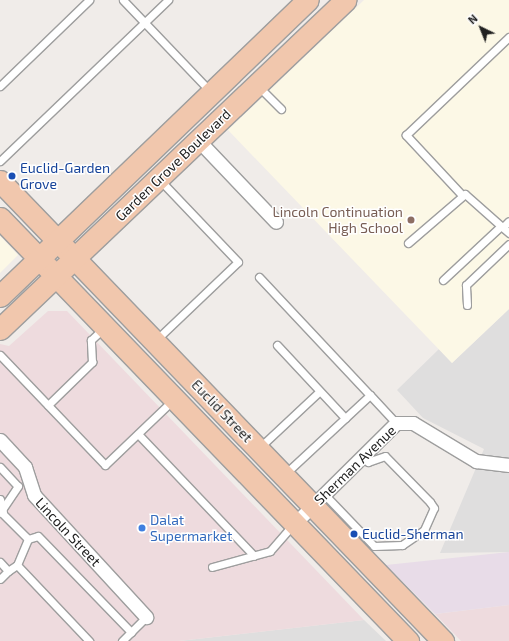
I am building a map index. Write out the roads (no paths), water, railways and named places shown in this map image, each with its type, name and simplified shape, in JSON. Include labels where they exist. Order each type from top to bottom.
[{"type":"main road","name":"Garden Grove Boulevard","points":[[0,296],[58,242],[307,0]]},
{"type":"main road","name":"Garden Grove Boulevard","points":[[0,329],[257,85],[336,4]]},
{"type":"main road","name":"Euclid Street","points":[[0,181],[284,475],[319,500],[443,641]]},
{"type":"main road","name":"Euclid Street","points":[[0,218],[293,525],[408,641]]},
{"type":"street","points":[[307,0],[336,4]]},
{"type":"street","points":[[198,140],[276,222]]},
{"type":"street","name":"Sherman Avenue","points":[[293,525],[396,423],[413,423],[476,461],[509,466]]},
{"type":"street","name":"Lincoln Street","points":[[0,440],[25,467],[34,495],[146,617]]},
{"type":"lane","points":[[0,86],[89,0]]},
{"type":"lane","points":[[123,0],[211,92]]},
{"type":"lane","points":[[0,161],[168,0]]},
{"type":"lane","points":[[461,194],[406,134],[509,37]]},
{"type":"lane","points":[[257,85],[281,109]]},
{"type":"lane","points":[[154,342],[238,262],[158,178]]},
{"type":"lane","points":[[408,243],[461,194],[470,194],[509,233]]},
{"type":"lane","points":[[443,280],[509,221]]},
{"type":"lane","points":[[467,305],[466,286],[509,244]]},
{"type":"lane","points":[[258,277],[396,423]]},
{"type":"lane","points":[[48,405],[92,362],[91,340],[104,327]]},
{"type":"lane","points":[[277,345],[345,418]]},
{"type":"lane","points":[[0,355],[105,465],[173,400]]},
{"type":"lane","points":[[258,448],[320,391]]},
{"type":"lane","points":[[284,475],[370,396]]},
{"type":"lane","points":[[138,434],[254,556]]},
{"type":"lane","points":[[319,500],[374,546],[402,545],[424,530],[434,508],[430,502],[385,456],[368,462],[361,456]]},
{"type":"lane","points":[[0,467],[18,486],[1,512]]},
{"type":"lane","points":[[0,499],[1,512],[28,539]]},
{"type":"lane","points":[[212,567],[270,551],[293,525]]},
{"type":"lane","points":[[0,579],[16,565],[28,539],[38,536],[131,632]]},
{"type":"lane","points":[[0,562],[8,571]]},
{"type":"lane","points":[[16,565],[89,641]]},
{"type":"lane","points":[[122,641],[146,617]]},
{"type":"place","name":"Euclid-Garden Grove","points":[[12,176]]},
{"type":"place","name":"Lincoln Continuation High School","points":[[411,220]]},
{"type":"place","name":"Dalat Supermarket","points":[[142,528]]},
{"type":"place","name":"Euclid-Sherman","points":[[354,534]]}]
